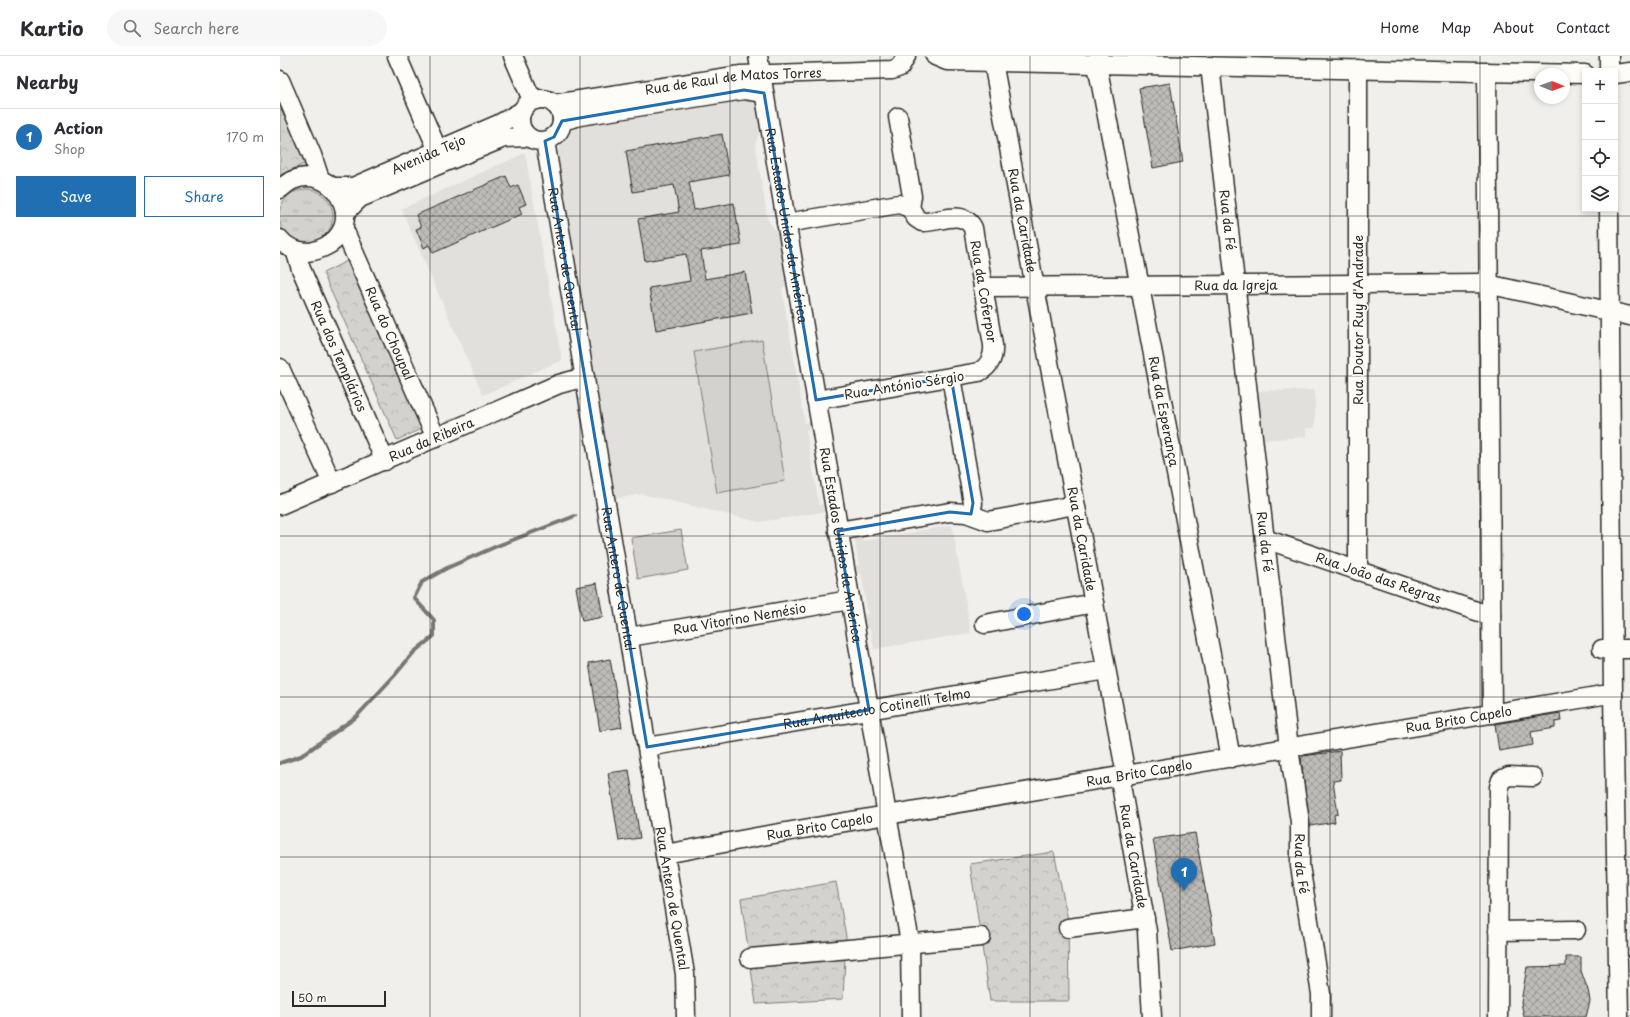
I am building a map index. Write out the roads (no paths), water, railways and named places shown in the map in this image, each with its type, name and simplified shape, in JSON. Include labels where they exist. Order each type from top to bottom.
[{"type":"street","points":[[397,56],[440,156]]},
{"type":"street","points":[[513,56],[529,93],[536,100]]},
{"type":"street","name":"Rua Estados Unidos da América","points":[[758,56],[886,815],[910,942],[911,1017]]},
{"type":"street","name":"Rua de Raul de Matos Torres","points":[[554,104],[741,75],[892,70],[900,67],[906,56]]},
{"type":"street","points":[[935,56],[946,61],[993,62],[1046,59],[1136,60],[1210,66],[1262,62],[1358,69],[1582,74]]},
{"type":"street","points":[[1598,56],[1599,68]]},
{"type":"street","points":[[1608,56],[1609,68]]},
{"type":"street","name":"Rua da Esperança","points":[[1098,60],[1230,758]]},
{"type":"street","name":"Rua da Caridade","points":[[993,62],[1126,775],[1121,785],[1147,931],[1152,1017]]},
{"type":"street","name":"Rua da Fé","points":[[1210,66],[1289,748],[1300,822],[1300,866],[1321,994],[1321,1017]]},
{"type":"street","name":"Rua Doutor Ruy d'Andrade","points":[[1358,69],[1358,571]]},
{"type":"street","points":[[1487,72],[1492,714]]},
{"type":"street","points":[[1618,74],[1630,72]]},
{"type":"street","name":"Rua do Choupal","points":[[280,80],[312,155],[326,183],[342,199],[344,220],[436,438]]},
{"type":"street","name":"Rua de Raul de Matos Torres","points":[[562,120],[587,114],[744,90],[764,93]]},
{"type":"street","points":[[536,100],[545,100],[554,104],[560,111],[562,120],[560,130],[554,137],[536,139],[522,130],[520,120],[522,111],[528,104],[536,100]]},
{"type":"street","name":"Avenida Tejo","points":[[284,243],[309,252],[323,249],[335,240],[344,220],[360,198],[522,111]]},
{"type":"street","points":[[786,223],[899,204],[910,208],[912,196],[898,116]]},
{"type":"street","name":"Avenida Tejo","points":[[280,189],[292,180],[306,177],[326,183],[353,187],[440,156],[504,138],[536,139]]},
{"type":"street","name":"Rua Antero de Quental","points":[[536,139],[585,377],[685,974],[686,1017]]},
{"type":"street","name":"Rua da Coferpor","points":[[910,208],[916,218],[922,222],[958,217],[967,220],[973,228],[994,351],[989,364]]},
{"type":"street","points":[[1599,212],[1605,310],[1615,649],[1608,695],[1608,1017]]},
{"type":"street","points":[[1605,310],[1609,212]]},
{"type":"street","name":"Rua dos Templários","points":[[284,243],[301,269],[385,461]]},
{"type":"street","name":"Rua da Igreja","points":[[983,287],[1483,283],[1630,316]]},
{"type":"street","name":"Rua António Sérgio","points":[[816,400],[979,372],[989,364]]},
{"type":"street","points":[[280,368],[332,483]]},
{"type":"street","name":"Rua da Ribeira","points":[[280,505],[385,461],[559,384],[585,377]]},
{"type":"street","points":[[951,377],[973,503],[971,514]]},
{"type":"street","points":[[838,531],[950,512],[971,514],[988,521],[1076,505]]},
{"type":"street","name":"Rua João das Regras","points":[[1265,539],[1491,616]]},
{"type":"street","name":"Rua Vitorino Nemésio","points":[[629,637],[850,600]]},
{"type":"street","points":[[985,624],[1094,603]]},
{"type":"street","name":"Rua Arquitecto Cotinelli Telmo","points":[[647,746],[1106,670]]},
{"type":"street","points":[[1608,695],[1618,1017]]},
{"type":"street","name":"Rua Brito Capelo","points":[[665,854],[886,815],[1608,695]]},
{"type":"street","points":[[1498,1017],[1499,787],[1502,780],[1509,776],[1533,777]]},
{"type":"street","points":[[1068,928],[1144,918]]},
{"type":"street","points":[[1498,932],[1576,930]]},
{"type":"street","points":[[750,958],[910,942],[981,937]]},
{"type":"waterway","points":[[280,763],[301,756],[356,717],[414,652],[434,636],[434,620],[414,598],[422,582],[447,568],[497,546],[575,516]]},
{"type":"place","name":"Action","points":[[1184,891]]}]
